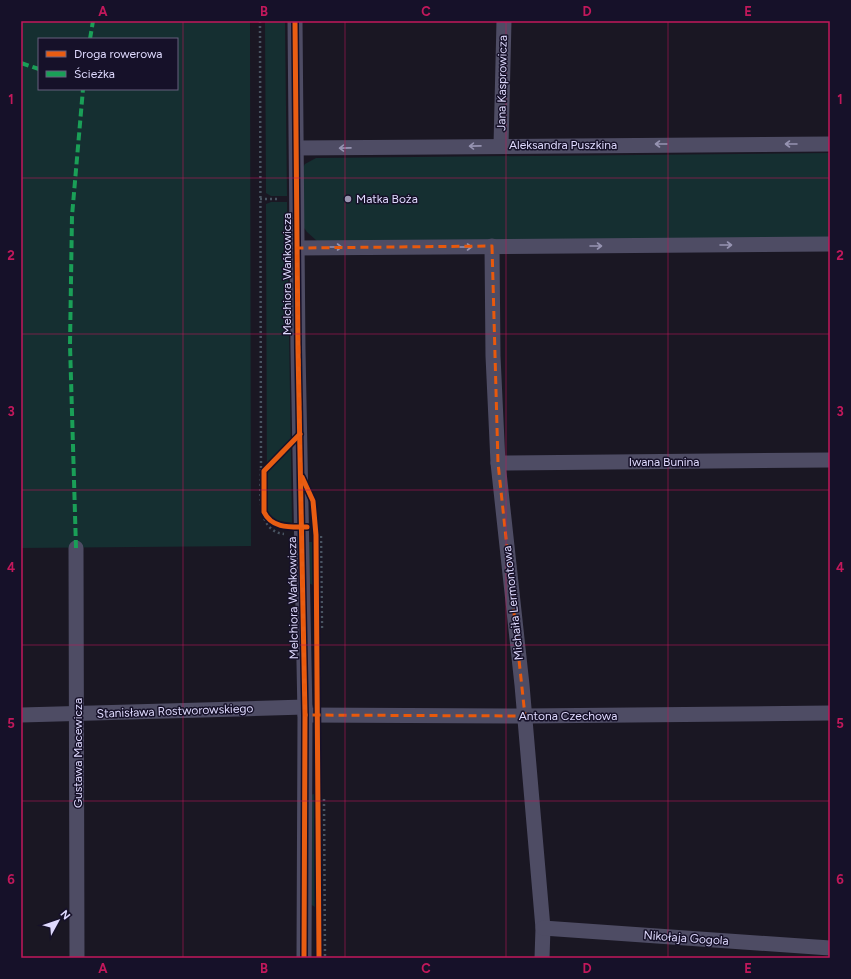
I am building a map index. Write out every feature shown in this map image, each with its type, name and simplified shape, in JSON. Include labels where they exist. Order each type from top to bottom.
[{"type":"street","name":"Melchiora Wańkowicza","points":[[295,21],[301,527],[305,711],[304,958]]},
{"type":"street","name":"Jana Kasprowicza","points":[[501,145],[504,21]]},
{"type":"street","name":"Aleksandra Puszkina","points":[[297,148],[501,145],[830,144]]},
{"type":"street","points":[[297,248],[830,244]]},
{"type":"street","name":"Michaiła Lermontowa","points":[[492,246],[498,463],[525,716],[543,928],[542,958]]},
{"type":"street","name":"Iwana Bunina","points":[[498,463],[830,460]]},
{"type":"street","name":"Gustawa Macewicza","points":[[76,548],[78,714],[77,958]]},
{"type":"street","name":"Antona Czechowa","points":[[305,711],[525,716],[830,713]]},
{"type":"street","name":"Stanisława Rostworowskiego","points":[[21,715],[305,711]]},
{"type":"street","name":"Nikołaja Gogola","points":[[543,928],[830,948]]},
{"type":"path","points":[[260,21],[261,469],[264,471],[264,512],[267,518],[278,526],[315,527],[316,629]]},
{"type":"path","points":[[264,471],[269,465]]},
{"type":"path","points":[[318,800],[319,958]]},
{"type":"highlighted area","points":[[492,246],[498,463],[525,716],[305,715],[297,248]]},
{"type":"green space","points":[[21,21],[250,21],[251,546],[21,548]]},
{"type":"green space","points":[[265,21],[285,21],[287,196],[271,196],[266,193]]},
{"type":"green space","points":[[830,153],[830,238],[317,241],[302,225],[301,170],[305,164],[316,158]]},
{"type":"green space","points":[[271,202],[287,202],[292,523],[273,520],[267,512],[266,204]]},
{"type":"green space","points":[[307,542],[312,542],[313,585],[308,583]]},
{"type":"green space","points":[[314,794],[315,907],[310,904],[310,795]]},
{"type":"marked path","points":[[90,38],[93,21]]},
{"type":"marked path","points":[[21,63],[38,69]]},
{"type":"marked path","points":[[76,548],[70,345],[72,216],[83,90]]},
{"type":"cycle path","points":[[295,21],[298,349],[305,715],[304,958]]},
{"type":"cycle path","points":[[300,434],[264,471],[264,512],[267,518],[272,522],[282,526],[307,527]]},
{"type":"cycle path","points":[[302,477],[313,501],[316,535],[319,958]]},
{"type":"place","name":"Matka Boża","points":[[348,199]]}]
